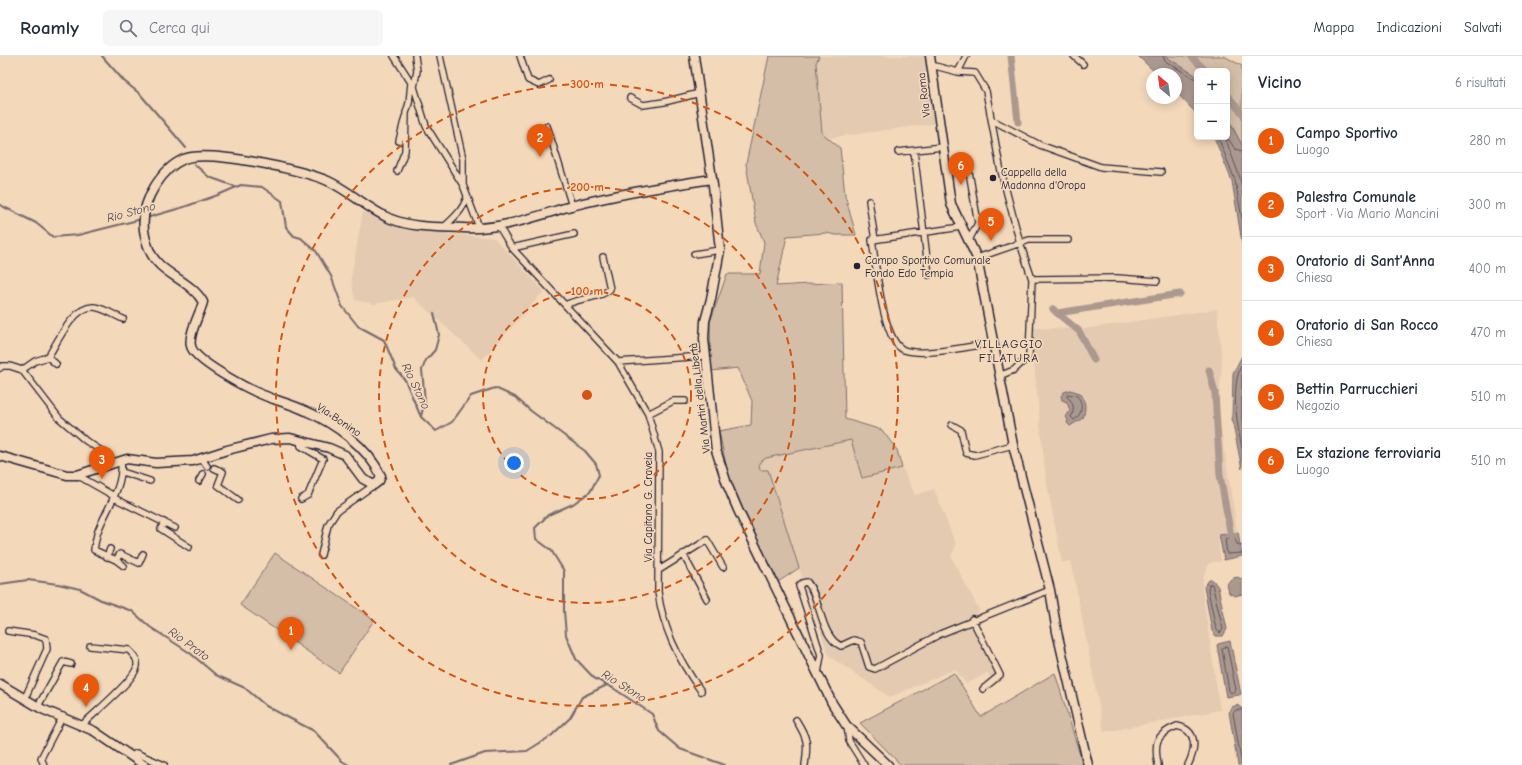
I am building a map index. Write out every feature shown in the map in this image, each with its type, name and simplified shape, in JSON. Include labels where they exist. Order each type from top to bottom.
[{"type":"street","points":[[394,56],[413,85],[426,126],[464,185]]},
{"type":"street","points":[[399,141],[417,71],[415,56]]},
{"type":"street","points":[[440,56],[463,159],[464,185],[467,197],[479,227]]},
{"type":"street","points":[[520,56],[528,80],[539,85],[549,80]]},
{"type":"street","name":"Via Martiri della Libertà","points":[[694,56],[712,179],[720,250],[712,299],[705,320],[704,356],[716,450],[727,484],[832,703],[846,725],[888,765]]},
{"type":"street","name":"Via Roma","points":[[930,56],[939,132],[951,204],[977,258],[1013,445],[1050,590],[1057,632],[1088,765]]},
{"type":"street","points":[[958,72],[966,56]]},
{"type":"street","points":[[1074,56],[1082,64]]},
{"type":"street","points":[[931,65],[958,72],[975,73],[986,91],[1000,167],[1020,243],[1032,279],[1030,356],[1014,370],[999,376]]},
{"type":"street","points":[[630,98],[643,105],[664,102],[700,93]]},
{"type":"street","points":[[396,172],[405,151],[406,113]]},
{"type":"street","points":[[992,120],[1040,145],[1086,162],[1101,166],[1161,172]]},
{"type":"street","points":[[547,126],[572,206]]},
{"type":"street","points":[[898,152],[942,147]]},
{"type":"street","points":[[914,150],[929,275]]},
{"type":"street","name":"Via Bonino","points":[[374,485],[379,481],[381,476],[377,466],[346,435],[306,411],[262,394],[225,376],[200,358],[191,347],[190,337],[200,315],[202,302],[197,292],[157,264],[152,258],[144,227],[143,212],[147,199],[159,181],[173,165],[185,158],[206,155],[300,172],[327,181],[391,219],[412,225],[444,227]]},
{"type":"street","points":[[968,166],[978,223],[969,240]]},
{"type":"street","points":[[444,227],[466,229],[498,225],[533,218],[572,206],[639,191],[712,179]]},
{"type":"street","points":[[444,227],[455,218],[464,205],[467,197]]},
{"type":"street","points":[[869,201],[875,240]]},
{"type":"street","name":"Via Capitano G. Craveia","points":[[498,225],[512,248],[618,362],[648,414],[659,452],[658,592],[661,614],[668,635],[691,678],[701,691]]},
{"type":"street","points":[[961,227],[872,240],[885,318],[896,345],[903,349],[921,352],[993,343]]},
{"type":"street","points":[[512,248],[574,234]]},
{"type":"street","points":[[977,258],[1029,240],[1044,238],[1068,240]]},
{"type":"street","points":[[694,254],[720,250]]},
{"type":"street","points":[[565,305],[575,300],[605,294],[610,289],[603,257]]},
{"type":"street","points":[[1032,279],[1117,278],[1157,281]]},
{"type":"street","points":[[22,370],[35,361],[48,358],[70,321],[84,309],[95,307],[123,319]]},
{"type":"street","points":[[618,362],[704,356]]},
{"type":"street","points":[[48,358],[56,364]]},
{"type":"street","points":[[0,368],[2,366],[10,366],[22,370],[59,418],[86,441],[117,462],[122,472],[114,497],[98,531],[94,550],[116,560],[124,566]]},
{"type":"street","points":[[648,414],[673,401],[684,401]]},
{"type":"street","points":[[952,425],[961,430],[966,454],[976,455],[1013,445]]},
{"type":"street","points":[[199,481],[205,467],[227,450],[270,439],[290,438],[300,440],[330,448],[344,455],[363,479],[374,485],[337,511],[328,525],[321,555]]},
{"type":"street","points":[[300,440],[301,446],[323,459],[308,496],[301,499]]},
{"type":"street","points":[[0,456],[67,475],[77,475],[131,459],[156,463],[205,467]]},
{"type":"street","points":[[214,468],[223,472],[218,485],[238,500]]},
{"type":"street","points":[[122,472],[150,481]]},
{"type":"street","points":[[77,475],[114,497],[175,528]]},
{"type":"street","points":[[164,522],[161,529],[189,546]]},
{"type":"street","points":[[659,570],[707,540],[723,567]]},
{"type":"street","points":[[107,557],[110,549]]},
{"type":"street","points":[[116,560],[120,554],[139,563],[143,554]]},
{"type":"street","points":[[683,554],[707,599]]},
{"type":"street","points":[[818,675],[821,655],[801,594],[799,586],[802,582],[807,582],[812,588],[826,628],[836,644],[840,646],[854,640],[861,642],[869,667],[875,669],[910,652],[940,634],[1050,590]]},
{"type":"street","points":[[972,620],[1000,675],[983,690]]},
{"type":"street","points":[[8,631],[35,635],[46,639],[47,649],[24,698]]},
{"type":"street","points":[[82,725],[130,680],[138,665],[137,660],[129,650],[90,646]]},
{"type":"street","points":[[38,706],[63,662],[71,664]]},
{"type":"street","points":[[0,684],[38,706],[82,725],[144,765]]},
{"type":"street","points":[[44,765],[41,758],[63,716]]},
{"type":"street","points":[[796,720],[806,736],[808,746],[805,765]]},
{"type":"street","points":[[846,725],[849,741],[864,765]]},
{"type":"street","points":[[1158,765],[1156,743],[1160,736],[1177,726],[1185,728],[1191,734],[1194,749],[1188,765]]},
{"type":"street","points":[[132,757],[136,753],[142,754],[164,765]]},
{"type":"shaded area","points":[[769,56],[819,56],[816,63],[822,133],[840,148],[845,195],[856,235],[836,235],[826,233],[787,236],[776,286],[842,282],[845,419],[882,430],[897,450],[902,468],[862,478],[851,440],[766,458],[759,463],[760,470],[768,470],[799,568],[778,582],[729,480],[719,431],[751,425],[752,401],[738,368],[711,371],[710,322],[727,274],[760,274],[764,242],[756,223],[746,164]]},
{"type":"shaded area","points":[[819,56],[930,56],[938,123],[827,138],[822,133],[816,63]]},
{"type":"shaded area","points":[[1165,56],[1224,56],[1242,66],[1242,145],[1230,123],[1230,68],[1194,68],[1194,76]]},
{"type":"shaded area","points":[[363,212],[417,231],[494,238],[544,291],[482,360],[413,297],[374,304],[355,300],[351,278]]},
{"type":"shaded area","points":[[1217,309],[1222,363],[1218,411],[1237,531],[1217,534],[1221,561],[1209,563],[1203,578],[1202,589],[1220,710],[1104,732],[1071,561],[1062,562],[1046,479],[1033,355],[1034,328],[1084,329]]},
{"type":"shaded area","points":[[851,440],[862,478],[902,468],[915,495],[934,489],[956,545],[951,556],[979,610],[973,618],[1004,680],[995,683],[987,673],[966,684],[955,669],[890,697],[829,656],[768,470],[760,470],[759,463],[765,458]]},
{"type":"shaded area","points":[[275,553],[374,620],[339,673],[240,605]]},
{"type":"shaded area","points":[[954,673],[981,717],[1055,673],[1083,765],[901,765],[860,723]]},
{"type":"water","points":[[1138,56],[1165,56],[1194,74],[1194,111],[1182,98],[1182,68],[1151,68]]},
{"type":"water","points":[[1230,123],[1242,145],[1242,243],[1232,181],[1215,140],[1230,140]]},
{"type":"water","points":[[1242,356],[1242,469],[1232,419],[1233,373]]},
{"type":"water","points":[[1070,390],[1080,393],[1084,402],[1085,411],[1083,418],[1070,426],[1067,423],[1068,420],[1066,417],[1070,411],[1067,402],[1062,400],[1061,396],[1064,392]]},
{"type":"water","points":[[1238,532],[1242,556],[1224,560],[1219,535]]},
{"type":"water","points":[[1237,577],[1242,579],[1242,594],[1235,596],[1229,593],[1227,584],[1231,579]]},
{"type":"water","points":[[1209,580],[1213,580],[1218,587],[1227,629],[1223,636],[1216,636],[1212,631],[1204,587]]},
{"type":"water","points":[[1230,641],[1241,694],[1226,697],[1217,645]]},
{"type":"water","points":[[1237,705],[1242,708],[1242,765],[1238,765],[1229,712],[1232,707]]},
{"type":"waterway","points":[[102,56],[124,81],[140,94],[186,148]]},
{"type":"waterway","points":[[1011,56],[1018,122]]},
{"type":"waterway","points":[[1191,56],[1203,68]]},
{"type":"waterway","points":[[1230,99],[1242,113]]},
{"type":"waterway","points":[[194,164],[209,177],[237,187]]},
{"type":"waterway","name":"Rio Stono","points":[[146,218],[184,207],[241,185],[262,187],[282,201],[286,227],[294,236],[301,238],[316,251],[331,276],[342,306],[358,326],[384,340],[396,369],[405,380],[421,417],[436,431],[452,422],[471,396],[495,388],[515,397],[531,411],[585,451],[596,464],[599,475],[590,492],[573,504],[548,515],[535,528],[536,539],[551,550],[564,571],[564,611],[566,635],[576,659],[594,678],[613,688],[652,714],[659,731],[680,749],[725,765]]},
{"type":"waterway","name":"Rio Stono","points":[[0,205],[36,223],[53,237],[78,235],[142,219]]},
{"type":"waterway","points":[[1053,309],[1057,313],[1180,294]]},
{"type":"waterway","points":[[421,416],[425,401],[422,370],[426,360],[435,350],[439,335],[434,313]]},
{"type":"waterway","points":[[1057,313],[1079,331],[1094,360]]},
{"type":"waterway","points":[[1209,370],[1215,393],[1220,475],[1232,542]]},
{"type":"waterway","name":"Rio Prato","points":[[0,584],[28,580],[58,584],[80,589],[101,600],[132,611],[150,627],[190,653],[216,675],[245,688],[266,706],[314,731],[342,761],[349,765]]},
{"type":"waterway","name":"Rio Prato","points":[[451,765],[485,753],[527,751],[551,736],[570,718],[582,697],[607,685]]},
{"type":"place","name":"Palestra Comunale","points":[[540,157]]},
{"type":"place","name":"Cappella della Madonna d'Oropa","points":[[993,178]]},
{"type":"place","name":"Ex stazione ferroviaria","points":[[961,185]]},
{"type":"place","name":"Bettin Parrucchieri","points":[[991,241]]},
{"type":"place","name":"Campo Sportivo Comunale Fondo Edo Tempia","points":[[857,266]]},
{"type":"place","name":"Oratorio di Sant'Anna","points":[[102,479]]},
{"type":"place","name":"Campo Sportivo","points":[[291,650]]},
{"type":"place","name":"Oratorio di San Rocco","points":[[86,707]]},
{"type":"district","name":"VILLAGGIO FILATURA","points":[[1009,351]]}]
